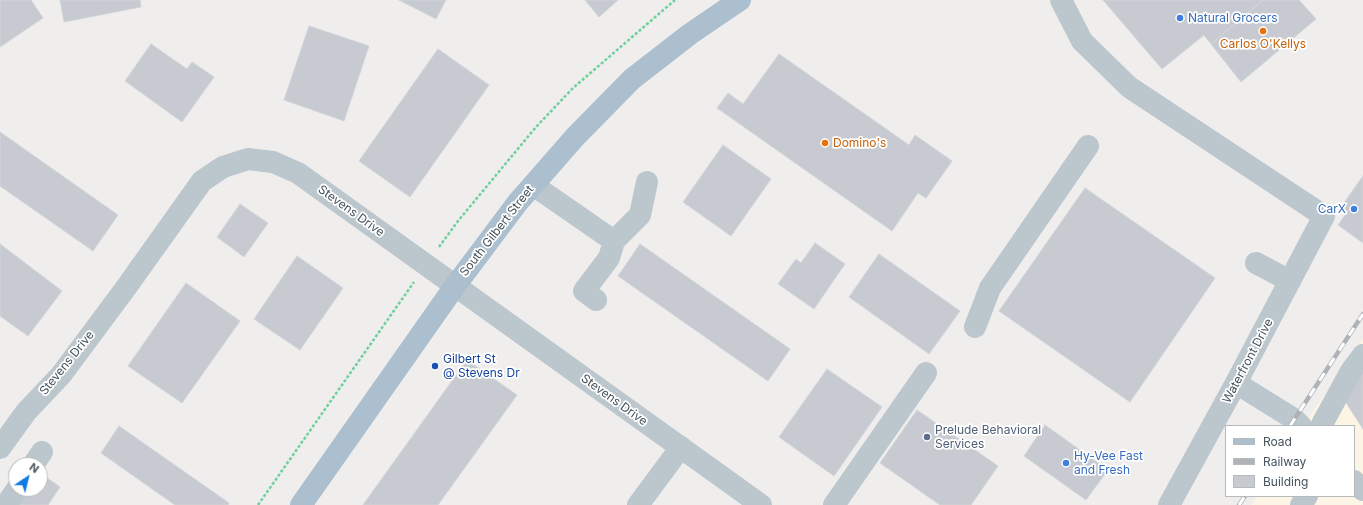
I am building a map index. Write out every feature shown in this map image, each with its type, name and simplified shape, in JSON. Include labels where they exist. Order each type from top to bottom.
[{"type":"main road","name":"South Gilbert Street","points":[[300,505],[455,286],[532,185],[575,137],[632,79],[690,34],[740,0]]},
{"type":"street","name":"Waterfront Drive","points":[[1061,0],[1082,41],[1129,87],[1324,216],[1236,383],[1169,505]]},
{"type":"street","points":[[975,327],[990,288],[1088,146]]},
{"type":"street","name":"Stevens Drive","points":[[0,448],[26,412],[61,375],[125,289],[202,181],[223,167],[248,159],[273,162],[298,173],[761,505]]},
{"type":"street","points":[[596,300],[584,291],[609,258],[614,241],[640,214],[647,182]]},
{"type":"street","points":[[532,185],[614,241]]},
{"type":"street","points":[[1256,263],[1290,281]]},
{"type":"street","points":[[1323,425],[1351,371],[1363,355]]},
{"type":"street","points":[[834,505],[926,373]]},
{"type":"street","points":[[1236,383],[1300,425]]},
{"type":"street","points":[[638,505],[680,447]]},
{"type":"street","points":[[1355,482],[1363,490]]},
{"type":"path","points":[[258,505],[458,221],[536,127],[573,88],[675,0]]},
{"type":"shaded area","points":[[1363,339],[1363,505],[1251,505],[1256,497],[1355,497],[1355,425],[1304,425]]},
{"type":"building","points":[[0,0],[31,0],[43,18],[0,47]]},
{"type":"building","points":[[60,0],[140,0],[141,7],[64,22]]},
{"type":"building","points":[[399,0],[446,0],[436,19]]},
{"type":"building","points":[[585,0],[618,0],[599,17]]},
{"type":"building","name":"Natural Grocers","points":[[1103,0],[1263,0],[1211,44],[1204,35],[1162,69]]},
{"type":"building","name":"Carlos O'Kellys","points":[[1263,0],[1299,0],[1316,19],[1241,82],[1211,44]]},
{"type":"building","points":[[309,26],[369,46],[344,121],[284,100]]},
{"type":"building","points":[[151,44],[187,69],[192,62],[214,77],[182,122],[125,81]]},
{"type":"building","points":[[438,49],[489,85],[410,197],[359,161]]},
{"type":"building","points":[[779,54],[909,145],[915,135],[952,161],[926,198],[918,193],[892,231],[717,108],[728,93],[743,104]]},
{"type":"building","points":[[0,132],[118,215],[93,251],[0,186]]},
{"type":"building","points":[[723,145],[771,179],[731,236],[683,202]]},
{"type":"building","name":"CarX","points":[[1363,176],[1363,243],[1338,225],[1348,211],[1341,207]]},
{"type":"building","points":[[1085,188],[1215,278],[1130,402],[999,311]]},
{"type":"building","points":[[240,204],[268,223],[244,257],[217,237]]},
{"type":"building","points":[[815,243],[845,264],[814,309],[778,284],[796,259],[801,263]]},
{"type":"building","points":[[0,244],[62,291],[28,336],[0,316]]},
{"type":"building","points":[[640,244],[790,349],[768,381],[618,276]]},
{"type":"building","points":[[879,254],[960,311],[929,354],[849,297]]},
{"type":"building","points":[[297,256],[343,288],[300,350],[254,319]]},
{"type":"building","points":[[186,283],[240,321],[182,403],[128,366]]},
{"type":"building","points":[[467,360],[517,395],[438,505],[363,505]]},
{"type":"building","points":[[1363,366],[1363,429],[1343,398]]},
{"type":"building","points":[[827,369],[882,407],[834,476],[779,437]]},
{"type":"building","name":"Prelude Behavioral Services","points":[[917,410],[998,466],[971,505],[940,505],[880,463]]},
{"type":"building","name":"Hy-Vee Fast and Fresh","points":[[1045,425],[1108,470],[1086,500],[1024,456]]},
{"type":"building","points":[[119,426],[229,503],[228,505],[175,505],[101,453]]},
{"type":"building","points":[[48,479],[60,487],[48,505],[17,505],[22,497],[48,497]]},
{"type":"railway","points":[[1291,425],[1363,314]]},
{"type":"railway","points":[[1239,505],[1244,497]]},
{"type":"place","name":"Natural Grocers","points":[[1180,18]]},
{"type":"place","name":"Carlos O'Kellys","points":[[1263,31]]},
{"type":"place","name":"Domino's","points":[[825,143]]},
{"type":"place","name":"CarX","points":[[1354,209]]},
{"type":"place","name":"Gilbert St @ Stevens Dr","points":[[435,366]]},
{"type":"place","name":"Prelude Behavioral Services","points":[[927,437]]},
{"type":"place","name":"Hy-Vee Fast and Fresh","points":[[1066,463]]}]
